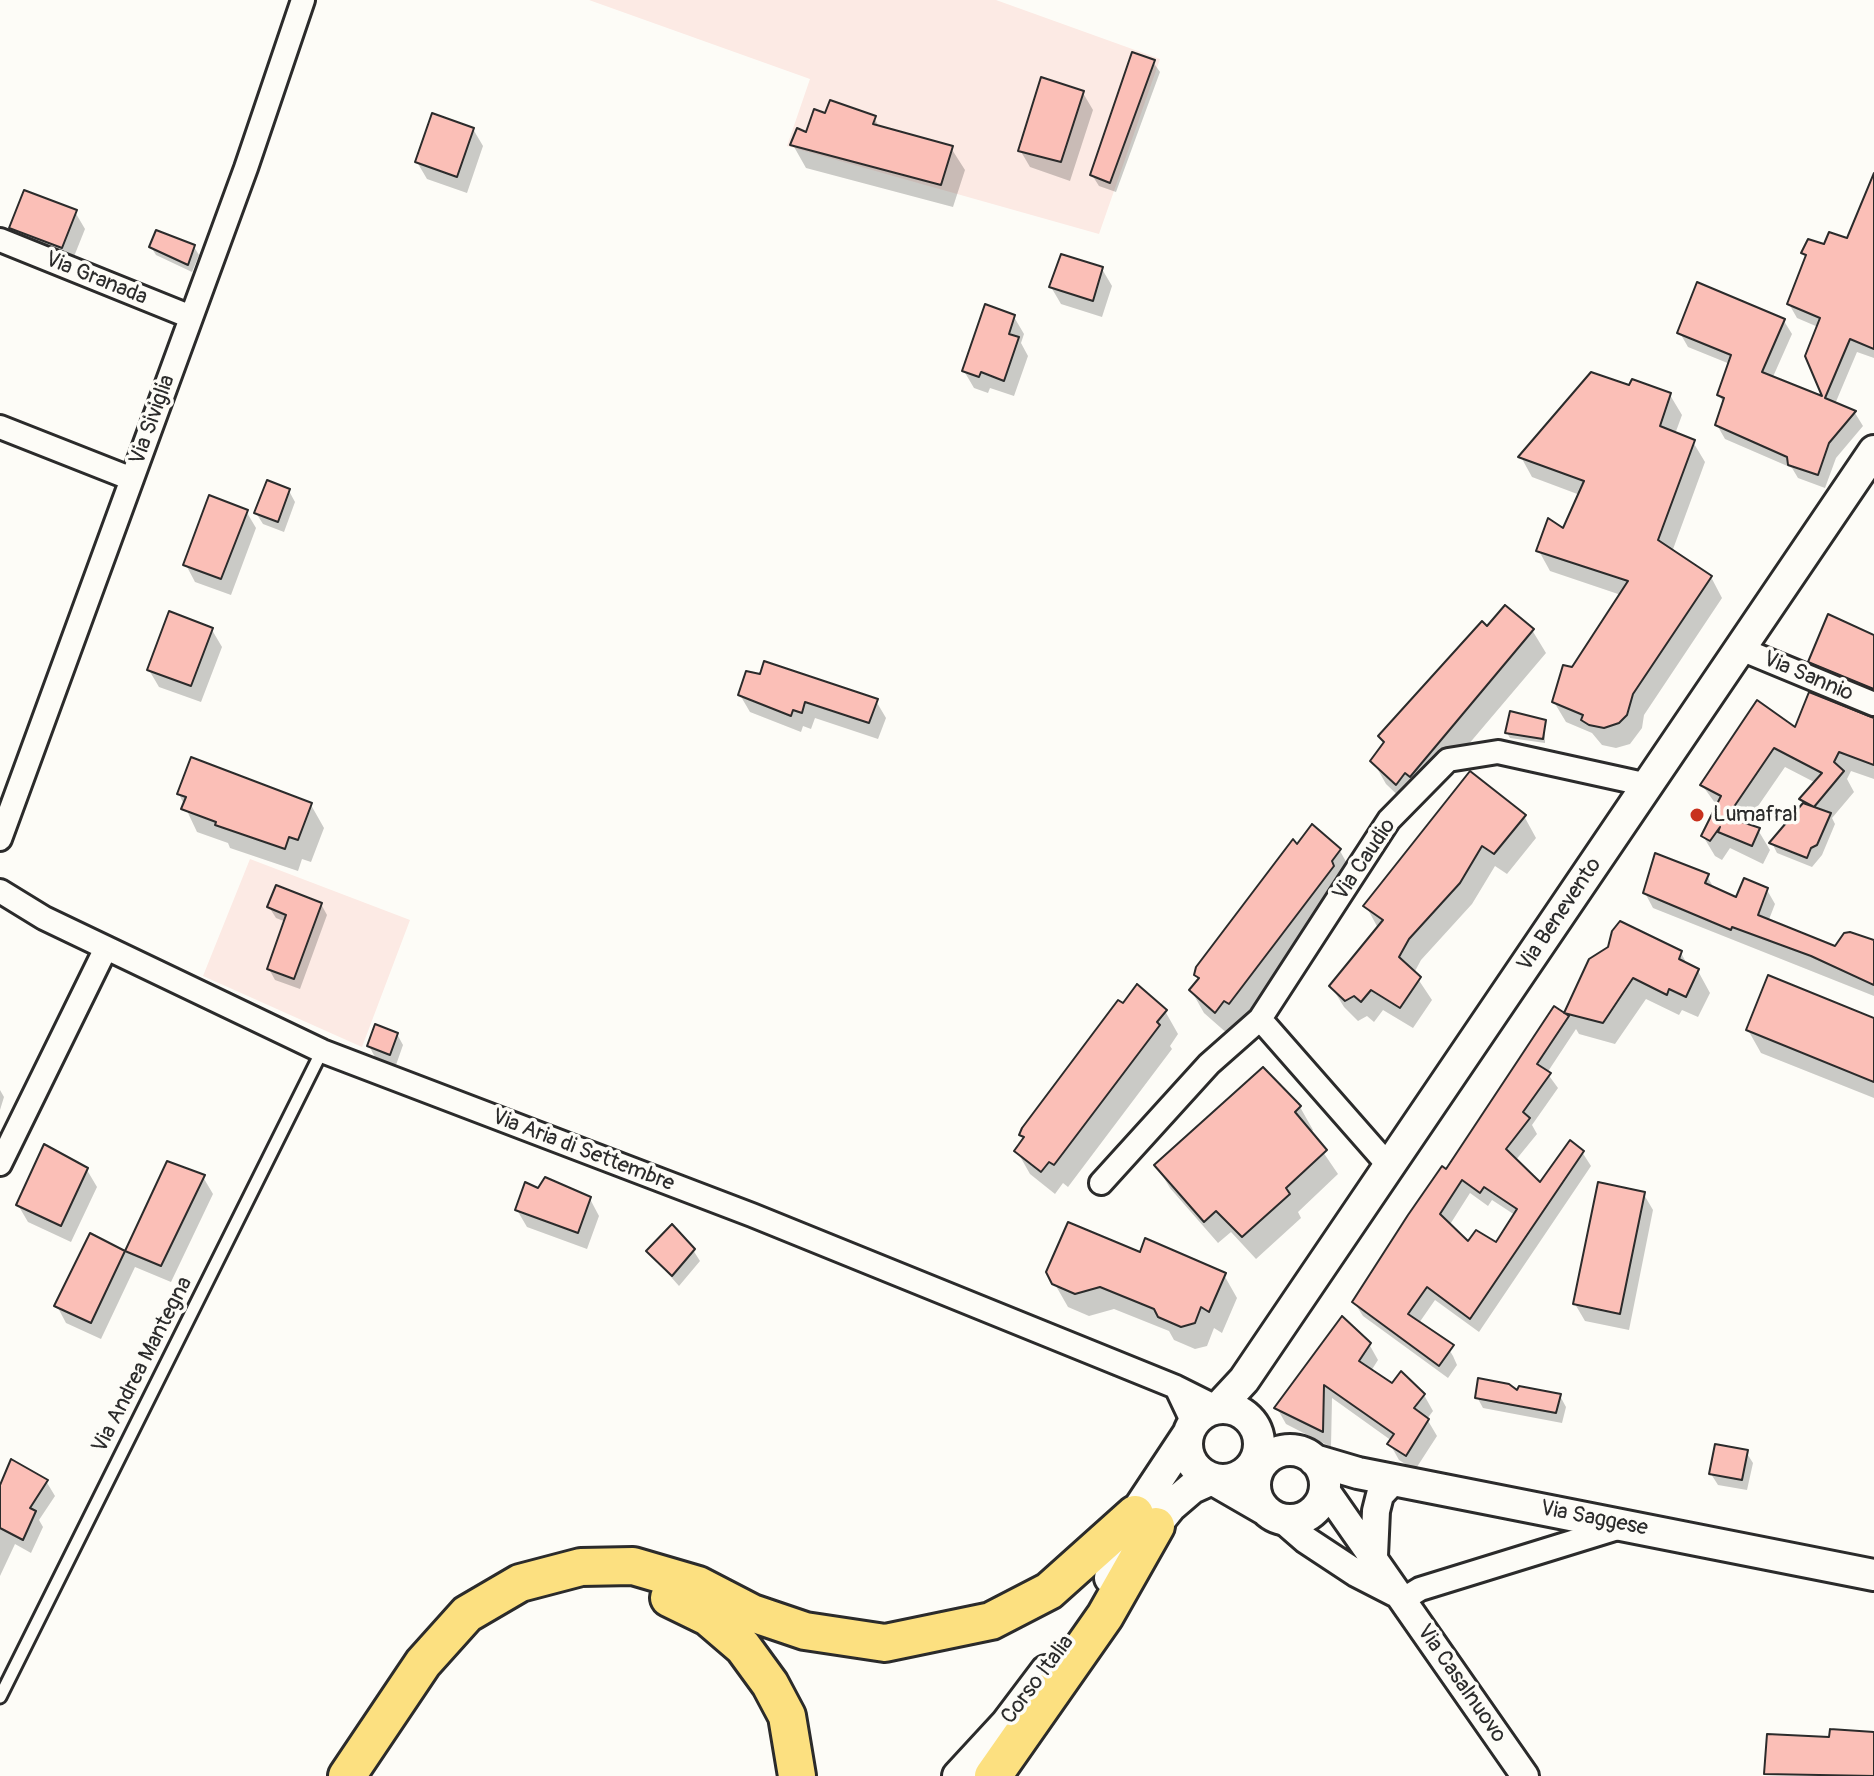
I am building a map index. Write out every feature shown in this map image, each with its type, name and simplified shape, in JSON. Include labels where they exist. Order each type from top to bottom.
[{"type":"highway","points":[[347,1776],[423,1663],[467,1614],[520,1583],[581,1567],[633,1566],[698,1585],[752,1613],[805,1631],[885,1643],[947,1633],[1003,1615],[1049,1591],[1146,1520]]},
{"type":"highway","points":[[993,1776],[1105,1616],[1146,1520]]},
{"type":"highway","points":[[371,1776],[441,1676],[481,1631],[510,1611],[541,1596],[589,1587],[633,1589],[674,1600],[708,1617],[743,1647],[770,1684],[787,1716],[797,1776]]},
{"type":"main road","name":"Via Benevento","points":[[1211,1420],[1244,1380],[1873,456]]},
{"type":"main road","name":"Via Saggese","points":[[1211,1420],[1358,1473],[1874,1575]]},
{"type":"main road","points":[[1211,1420],[1189,1458],[1195,1468],[1274,1514],[1306,1517],[1316,1510],[1325,1489],[1325,1478],[1307,1456],[1281,1452],[1263,1463],[1258,1471],[1256,1491],[1274,1514]]},
{"type":"main road","points":[[1146,1520],[1171,1506],[1192,1488],[1212,1479],[1234,1478],[1252,1466],[1259,1445],[1253,1424],[1211,1420]]},
{"type":"main road","points":[[1146,1520],[1211,1420]]},
{"type":"main road","points":[[1325,1489],[1395,1479]]},
{"type":"main road","name":"Corso Italia","points":[[958,1776],[1006,1724],[1110,1578],[1146,1520]]},
{"type":"street","name":"Via Siviglia","points":[[0,839],[191,317],[298,2]]},
{"type":"street","name":"Via Granada","points":[[0,240],[191,317]]},
{"type":"street","points":[[0,427],[132,479]]},
{"type":"street","name":"Via Sannio","points":[[1741,649],[1874,704]]},
{"type":"street","name":"Via Caudio","points":[[1101,1183],[1209,1064],[1260,1019],[1389,820],[1448,760],[1498,752],[1648,785]]},
{"type":"street","name":"Via Aria di Settembre","points":[[1,885],[44,918],[322,1051],[752,1215],[1176,1387],[1211,1420]]},
{"type":"street","points":[[0,1164],[106,948]]},
{"type":"street","points":[[1260,1019],[1389,1166]]},
{"type":"street","points":[[1374,1556],[1376,1511],[1380,1495],[1395,1479]]},
{"type":"street","name":"Via Casalnuovo","points":[[1325,1489],[1525,1776]]},
{"type":"street","points":[[1274,1514],[1306,1540],[1399,1597],[1625,1526]]},
{"type":"lane","name":"Via Andrea Mantegna","points":[[0,1697],[322,1051]]},
{"type":"shaded area","points":[[589,0],[996,0],[1160,59],[1099,234],[787,146],[810,79]]},
{"type":"shaded area","points":[[250,859],[410,920],[362,1047],[203,976]]},
{"type":"building","points":[[1132,52],[1155,60],[1110,183],[1090,175]]},
{"type":"building","points":[[1041,77],[1084,91],[1061,162],[1018,151]]},
{"type":"building","points":[[830,100],[876,116],[873,124],[953,146],[941,185],[790,145],[797,128],[806,132],[814,109],[825,113]]},
{"type":"building","points":[[432,113],[474,128],[457,177],[415,162]]},
{"type":"building","points":[[1874,173],[1874,349],[1850,339],[1825,398],[1856,411],[1829,443],[1818,475],[1788,465],[1787,457],[1715,425],[1724,398],[1717,395],[1731,355],[1677,333],[1697,282],[1785,319],[1762,372],[1822,396],[1805,356],[1820,318],[1787,304],[1806,255],[1801,253],[1808,239],[1824,244],[1829,232],[1847,238]]},
{"type":"building","points":[[24,190],[77,210],[62,248],[9,228]]},
{"type":"building","points":[[156,230],[195,245],[188,265],[149,247]]},
{"type":"building","points":[[1061,254],[1103,267],[1093,301],[1049,287]]},
{"type":"building","points":[[985,304],[1015,315],[1009,334],[1019,337],[1004,381],[981,372],[979,377],[962,371]]},
{"type":"building","points":[[1591,372],[1629,385],[1632,379],[1671,393],[1660,426],[1695,440],[1658,540],[1712,576],[1633,694],[1627,715],[1619,723],[1604,728],[1589,725],[1581,720],[1583,715],[1552,702],[1563,665],[1572,667],[1628,581],[1536,551],[1548,518],[1563,528],[1584,481],[1518,457]]},
{"type":"building","points":[[267,480],[290,489],[278,522],[254,513]]},
{"type":"building","points":[[209,495],[248,510],[221,579],[183,565]]},
{"type":"building","points":[[1505,605],[1534,629],[1410,777],[1405,773],[1396,785],[1370,761],[1384,742],[1378,736],[1482,621],[1487,626]]},
{"type":"building","points":[[169,611],[213,628],[191,686],[147,670]]},
{"type":"building","points":[[1828,614],[1874,635],[1874,689],[1808,662]]},
{"type":"building","points":[[764,661],[878,699],[869,723],[805,702],[802,713],[793,710],[791,716],[738,695],[746,671],[760,674]]},
{"type":"building","points":[[1809,692],[1874,718],[1874,765],[1839,752],[1834,762],[1844,771],[1814,807],[1799,799],[1822,773],[1774,748],[1727,817],[1760,828],[1752,846],[1718,832],[1720,827],[1710,841],[1701,836],[1721,796],[1700,785],[1757,700],[1795,727]]},
{"type":"building","points":[[1510,711],[1546,720],[1543,739],[1505,733]]},
{"type":"building","points":[[191,757],[312,803],[298,840],[289,837],[285,849],[215,825],[216,822],[181,809],[186,797],[177,794]]},
{"type":"building","points":[[1470,771],[1526,815],[1494,854],[1482,846],[1460,883],[1409,939],[1399,957],[1421,977],[1400,1008],[1371,990],[1361,1002],[1354,996],[1345,1001],[1329,986],[1383,920],[1363,906]]},
{"type":"building","points":[[1803,803],[1831,813],[1817,845],[1811,848],[1807,858],[1769,843]]},
{"type":"building","points":[[1312,824],[1341,849],[1332,861],[1334,866],[1229,1004],[1224,1001],[1215,1013],[1189,990],[1199,978],[1194,975],[1196,967],[1293,839],[1297,844]]},
{"type":"building","points":[[1655,853],[1709,874],[1705,883],[1736,897],[1744,878],[1768,888],[1758,915],[1835,946],[1844,933],[1850,932],[1874,940],[1874,985],[1811,956],[1732,927],[1731,930],[1643,893]]},
{"type":"building","points":[[276,885],[322,903],[294,979],[267,969],[286,915],[267,907]]},
{"type":"building","points":[[1620,921],[1682,951],[1679,959],[1699,969],[1686,997],[1669,989],[1667,995],[1633,978],[1603,1023],[1564,1013],[1589,959],[1608,947],[1612,931]]},
{"type":"building","points":[[1768,975],[1874,1018],[1874,1082],[1746,1030]]},
{"type":"building","points":[[1137,984],[1167,1010],[1157,1022],[1160,1025],[1054,1165],[1049,1162],[1041,1172],[1014,1151],[1024,1137],[1019,1135],[1022,1128],[1118,1000],[1123,1003]]},
{"type":"building","points":[[1554,1006],[1569,1016],[1537,1064],[1551,1073],[1523,1112],[1530,1118],[1506,1149],[1540,1182],[1570,1140],[1584,1151],[1470,1319],[1427,1287],[1408,1314],[1454,1345],[1439,1366],[1352,1302],[1442,1166],[1446,1169]],"holes":[[[1462,1180],[1480,1193],[1484,1187],[1517,1209],[1496,1242],[1476,1230],[1468,1241],[1440,1214]]]},
{"type":"building","points":[[375,1024],[398,1033],[390,1055],[367,1046]]},
{"type":"building","points":[[1263,1067],[1301,1106],[1295,1112],[1327,1150],[1286,1188],[1290,1194],[1242,1237],[1216,1211],[1204,1222],[1154,1165]]},
{"type":"building","points":[[44,1144],[88,1168],[61,1226],[16,1205]]},
{"type":"building","points":[[167,1161],[205,1175],[161,1266],[125,1251]]},
{"type":"building","points":[[545,1177],[591,1197],[578,1233],[515,1210],[525,1182],[538,1188]]},
{"type":"building","points":[[1598,1182],[1645,1192],[1620,1314],[1573,1304]]},
{"type":"building","points":[[1068,1222],[1140,1252],[1145,1238],[1226,1273],[1209,1312],[1201,1307],[1195,1323],[1181,1327],[1158,1317],[1154,1309],[1100,1287],[1075,1294],[1052,1284],[1046,1272]]},
{"type":"building","points":[[672,1224],[695,1249],[672,1276],[646,1251]]},
{"type":"building","points":[[90,1233],[125,1251],[91,1323],[54,1306]]},
{"type":"building","points":[[1342,1316],[1371,1343],[1359,1361],[1392,1383],[1401,1371],[1425,1394],[1414,1408],[1429,1419],[1406,1456],[1387,1444],[1394,1434],[1324,1385],[1323,1432],[1274,1408]]},
{"type":"building","points":[[1478,1378],[1509,1384],[1517,1390],[1519,1386],[1561,1394],[1556,1413],[1475,1398]]},
{"type":"building","points":[[1715,1444],[1748,1450],[1742,1480],[1709,1474]]},
{"type":"building","points":[[11,1459],[48,1480],[30,1508],[36,1511],[23,1540],[0,1528],[0,1485]]},
{"type":"building","points":[[1830,1729],[1874,1732],[1874,1776],[1764,1774],[1767,1734],[1829,1737]]},
{"type":"place","name":"Lumafral","points":[[1697,815]]}]
